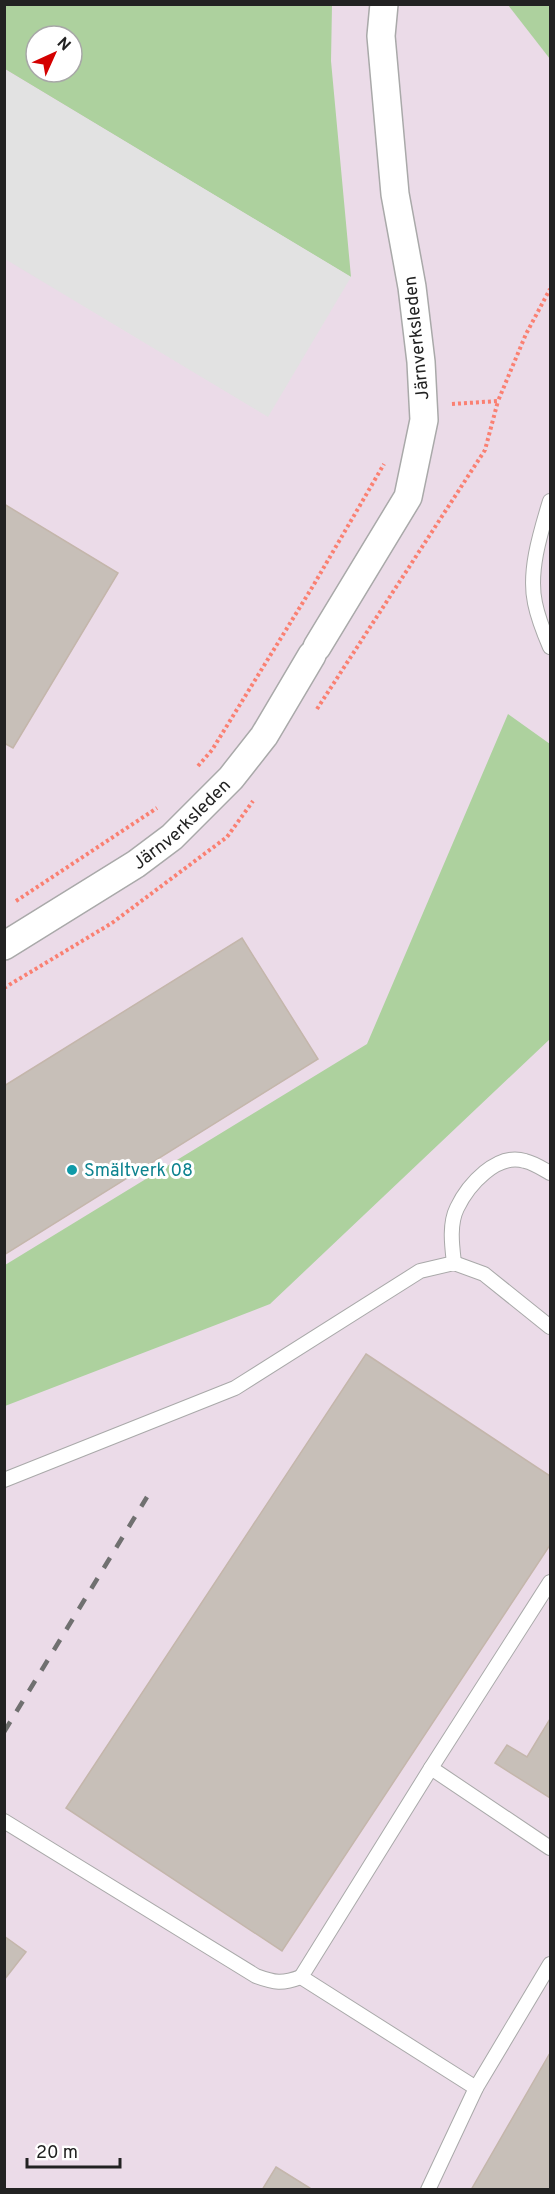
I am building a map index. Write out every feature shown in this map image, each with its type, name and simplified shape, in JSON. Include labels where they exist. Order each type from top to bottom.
[{"type":"street","name":"Järnverksleden","points":[[4,946],[136,864],[172,837],[231,777],[257,744],[408,497],[424,420],[421,362],[412,287],[395,194],[381,36],[384,4]]},
{"type":"lane","points":[[550,501],[540,533],[534,600],[550,647]]},
{"type":"lane","points":[[454,1263],[451,1239],[456,1209],[471,1187],[489,1168],[506,1161],[524,1160],[550,1173]]},
{"type":"lane","points":[[4,1479],[235,1388],[420,1271],[454,1263],[484,1274],[550,1327]]},
{"type":"lane","points":[[4,1821],[256,1976],[272,1982],[284,1983],[301,1977],[550,1582]]},
{"type":"lane","points":[[431,1768],[550,1848]]},
{"type":"lane","points":[[428,2190],[476,2088],[550,1964]]},
{"type":"lane","points":[[301,1977],[476,2088]]},
{"type":"path","points":[[423,413],[440,406],[498,401],[525,334],[550,289]]},
{"type":"path","points":[[197,767],[212,750],[308,596],[388,456]]},
{"type":"path","points":[[14,902],[158,807]]},
{"type":"shaded area","points":[[5,5],[550,5],[550,2189],[5,2189]]},
{"type":"shaded area","points":[[4,69],[24,81],[24,84],[29,84],[351,277],[268,417],[5,259]]},
{"type":"green space","points":[[4,5],[332,5],[331,61],[351,277],[30,84],[84,84],[84,24],[24,24],[24,80],[5,69]]},
{"type":"green space","points":[[508,5],[550,5],[550,59]]},
{"type":"green space","points":[[508,714],[550,744],[550,1039],[270,1304],[5,1406],[5,1265],[367,1044]]},
{"type":"building","points":[[4,504],[118,573],[13,748],[4,743]]},
{"type":"building","name":"Smältverk 08","points":[[242,938],[318,1059],[4,1255],[4,1086]]},
{"type":"building","points":[[366,1354],[550,1476],[550,1545],[282,1951],[66,1808]]},
{"type":"building","points":[[550,1719],[550,1798],[495,1763],[507,1745],[527,1757]]},
{"type":"building","points":[[4,1936],[26,1952],[4,1980]]},
{"type":"building","points":[[550,2053],[550,2190],[471,2190]]},
{"type":"building","points":[[276,2167],[313,2190],[262,2190]]},
{"type":"railway","points":[[4,1732],[147,1497]]},
{"type":"place","name":"Smältverk 08","points":[[72,1170]]}]
